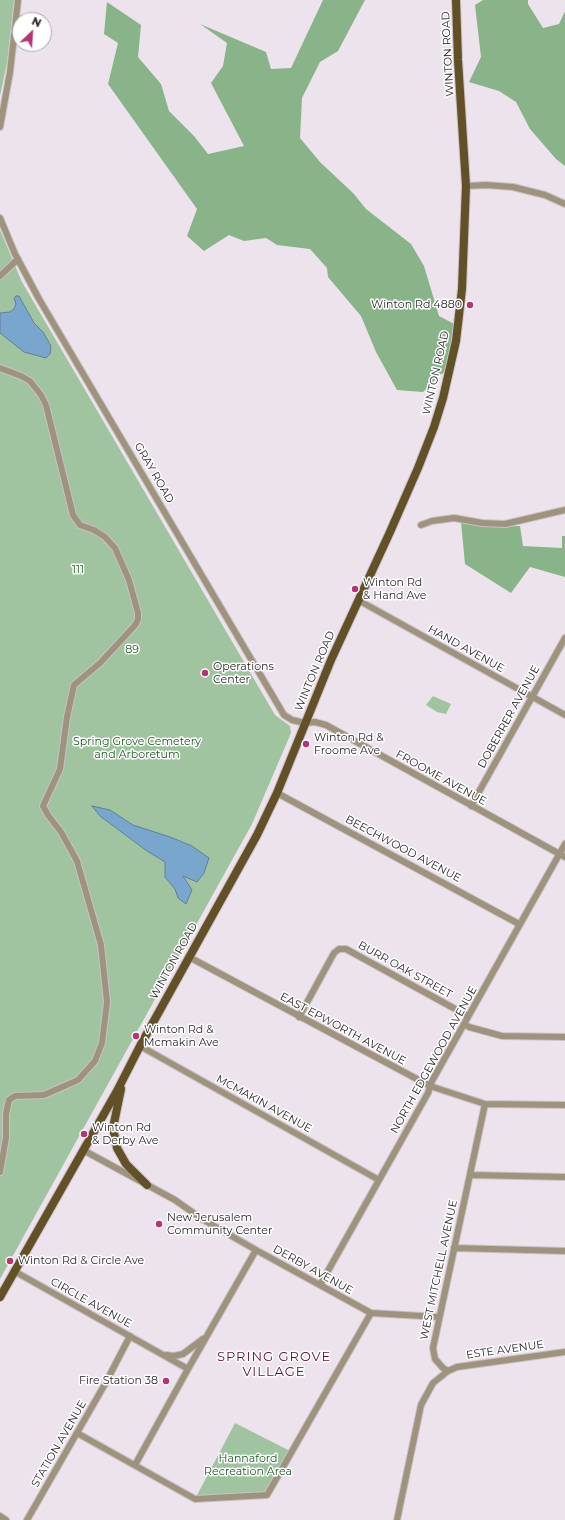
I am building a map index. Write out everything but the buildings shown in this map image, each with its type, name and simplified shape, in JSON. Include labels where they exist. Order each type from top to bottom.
[{"type":"main road","name":"WINTON ROAD","points":[[0,1297],[123,1079],[257,835],[277,793],[331,660],[418,468],[434,427],[443,398],[456,341],[460,314],[466,186],[458,60],[456,0]]},
{"type":"main road","points":[[123,1079],[113,1128],[114,1138],[117,1148],[126,1164],[147,1185]]},
{"type":"street","points":[[0,127],[10,72],[18,0]]},
{"type":"street","points":[[466,186],[486,185],[513,187],[545,195],[565,204]]},
{"type":"street","name":"GRAY ROAD","points":[[0,218],[18,259],[39,299],[284,715],[292,720],[305,723]]},
{"type":"street","points":[[0,276],[18,259]]},
{"type":"street","points":[[0,368],[30,381],[41,394],[46,406],[73,515],[80,525],[94,530],[105,537],[115,548],[129,580],[138,613],[138,619],[136,624],[100,663],[74,685],[71,693],[67,717],[60,769],[43,806],[61,832],[77,861],[101,945],[107,1002],[102,1043],[95,1061],[78,1080],[44,1096],[15,1096],[9,1100],[6,1114],[6,1138],[0,1172]]},
{"type":"street","points":[[421,525],[432,521],[454,518],[482,523],[505,524],[565,510]]},
{"type":"street","name":"HAND AVENUE","points":[[358,600],[565,715]]},
{"type":"street","name":"DOBERRER AVENUE","points":[[471,806],[565,638]]},
{"type":"street","name":"FROOME AVENUE","points":[[305,723],[315,722],[326,725],[562,856]]},
{"type":"street","name":"BEECHWOOD AVENUE","points":[[277,793],[519,924]]},
{"type":"street","name":"NORTH EDGEWOOD AVENUE","points":[[320,1285],[428,1093],[430,1086],[519,924],[562,856],[565,844]]},
{"type":"street","name":"BURR OAK STREET","points":[[299,1018],[334,953],[343,948],[468,1016]]},
{"type":"street","name":"EAST EPWORTH AVENUE","points":[[189,958],[299,1018],[430,1086],[485,1104],[565,1105]]},
{"type":"street","points":[[464,1024],[469,1027],[502,1036],[565,1037]]},
{"type":"street","name":"MCMAKIN AVENUE","points":[[140,1046],[379,1180]]},
{"type":"street","name":"WEST MITCHELL AVENUE","points":[[448,1371],[438,1364],[434,1356],[433,1348],[485,1104]]},
{"type":"street","name":"DERBY AVENUE","points":[[83,1150],[147,1185],[256,1250],[371,1313],[439,1318]]},
{"type":"street","points":[[470,1174],[565,1177]]},
{"type":"street","points":[[454,1248],[565,1251]]},
{"type":"street","name":"CIRCLE AVENUE","points":[[14,1272],[188,1369],[256,1250]]},
{"type":"street","points":[[77,1434],[195,1499],[267,1495],[371,1313]]},
{"type":"street","name":"CIRCLE AVENUE","points":[[157,1352],[174,1356],[183,1354],[207,1335]]},
{"type":"street","name":"STATION AVENUE","points":[[28,1520],[130,1336]]},
{"type":"street","name":"ESTE AVENUE","points":[[448,1371],[457,1367],[565,1352]]},
{"type":"street","points":[[135,1465],[188,1369]]},
{"type":"street","points":[[397,1520],[421,1405],[433,1383],[448,1371]]},
{"type":"street","points":[[0,1516],[6,1520]]},
{"type":"green space","points":[[0,0],[14,0],[7,63],[0,96]]},
{"type":"green space","points":[[323,0],[365,0],[338,51],[320,62],[302,98],[300,138],[320,162],[354,194],[366,209],[411,244],[424,266],[439,316],[458,326],[450,368],[439,376],[423,392],[397,390],[376,352],[361,316],[328,277],[327,268],[310,249],[277,245],[266,238],[244,241],[229,235],[204,251],[187,236],[197,209],[108,84],[118,43],[104,34],[107,2],[141,25],[138,57],[161,84],[169,111],[194,136],[208,154],[244,146],[211,83],[223,66],[227,43],[200,24],[266,52],[271,69],[291,68]]},
{"type":"green space","points":[[483,0],[528,0],[528,4],[543,28],[559,24],[565,11],[565,166],[556,159],[530,129],[516,102],[499,91],[469,82],[481,57],[475,5]]},
{"type":"green space","name":"Spring Grove Cemetery and Arboretum","points":[[0,230],[22,282],[275,715],[290,726],[291,733],[252,824],[0,1279]]},
{"type":"green space","points":[[461,522],[489,527],[520,526],[523,546],[562,548],[562,536],[565,536],[565,577],[530,567],[511,593],[465,564]]},
{"type":"green space","points":[[433,696],[451,704],[446,714],[437,712],[426,705]]},
{"type":"green space","name":"Hannaford Recreation Area","points":[[235,1423],[292,1452],[270,1492],[195,1499]]},
{"type":"water","points":[[19,296],[34,323],[43,332],[51,346],[50,354],[46,358],[24,352],[0,333],[0,313],[10,312],[14,309],[16,304],[14,298]]},
{"type":"water","points":[[92,806],[110,810],[133,825],[192,846],[209,858],[204,873],[197,882],[183,876],[192,890],[186,904],[178,898],[175,889],[165,877],[165,862],[147,851],[100,816]]},
{"type":"place","name":"Winton Rd 4880","points":[[470,305]]},
{"type":"place","name":"Winton Rd & Hand Ave","points":[[355,589]]},
{"type":"place","name":"Operations Center","points":[[205,673]]},
{"type":"place","name":"Winton Rd & Froome Ave","points":[[306,744]]},
{"type":"place","name":"Winton Rd & Mcmakin Ave","points":[[136,1036]]},
{"type":"place","name":"Winton Rd & Derby Ave","points":[[84,1134]]},
{"type":"place","name":"New Jerusalem Community Center","points":[[159,1224]]},
{"type":"place","name":"Winton Rd & Circle Ave","points":[[10,1261]]},
{"type":"place","name":"Fire Station 38","points":[[166,1381]]},
{"type":"district","name":"SPRING GROVE VILLAGE","points":[[274,1364]]},
{"type":"park label","name":"111","points":[[78,570]]},
{"type":"park label","name":"89","points":[[132,650]]}]
